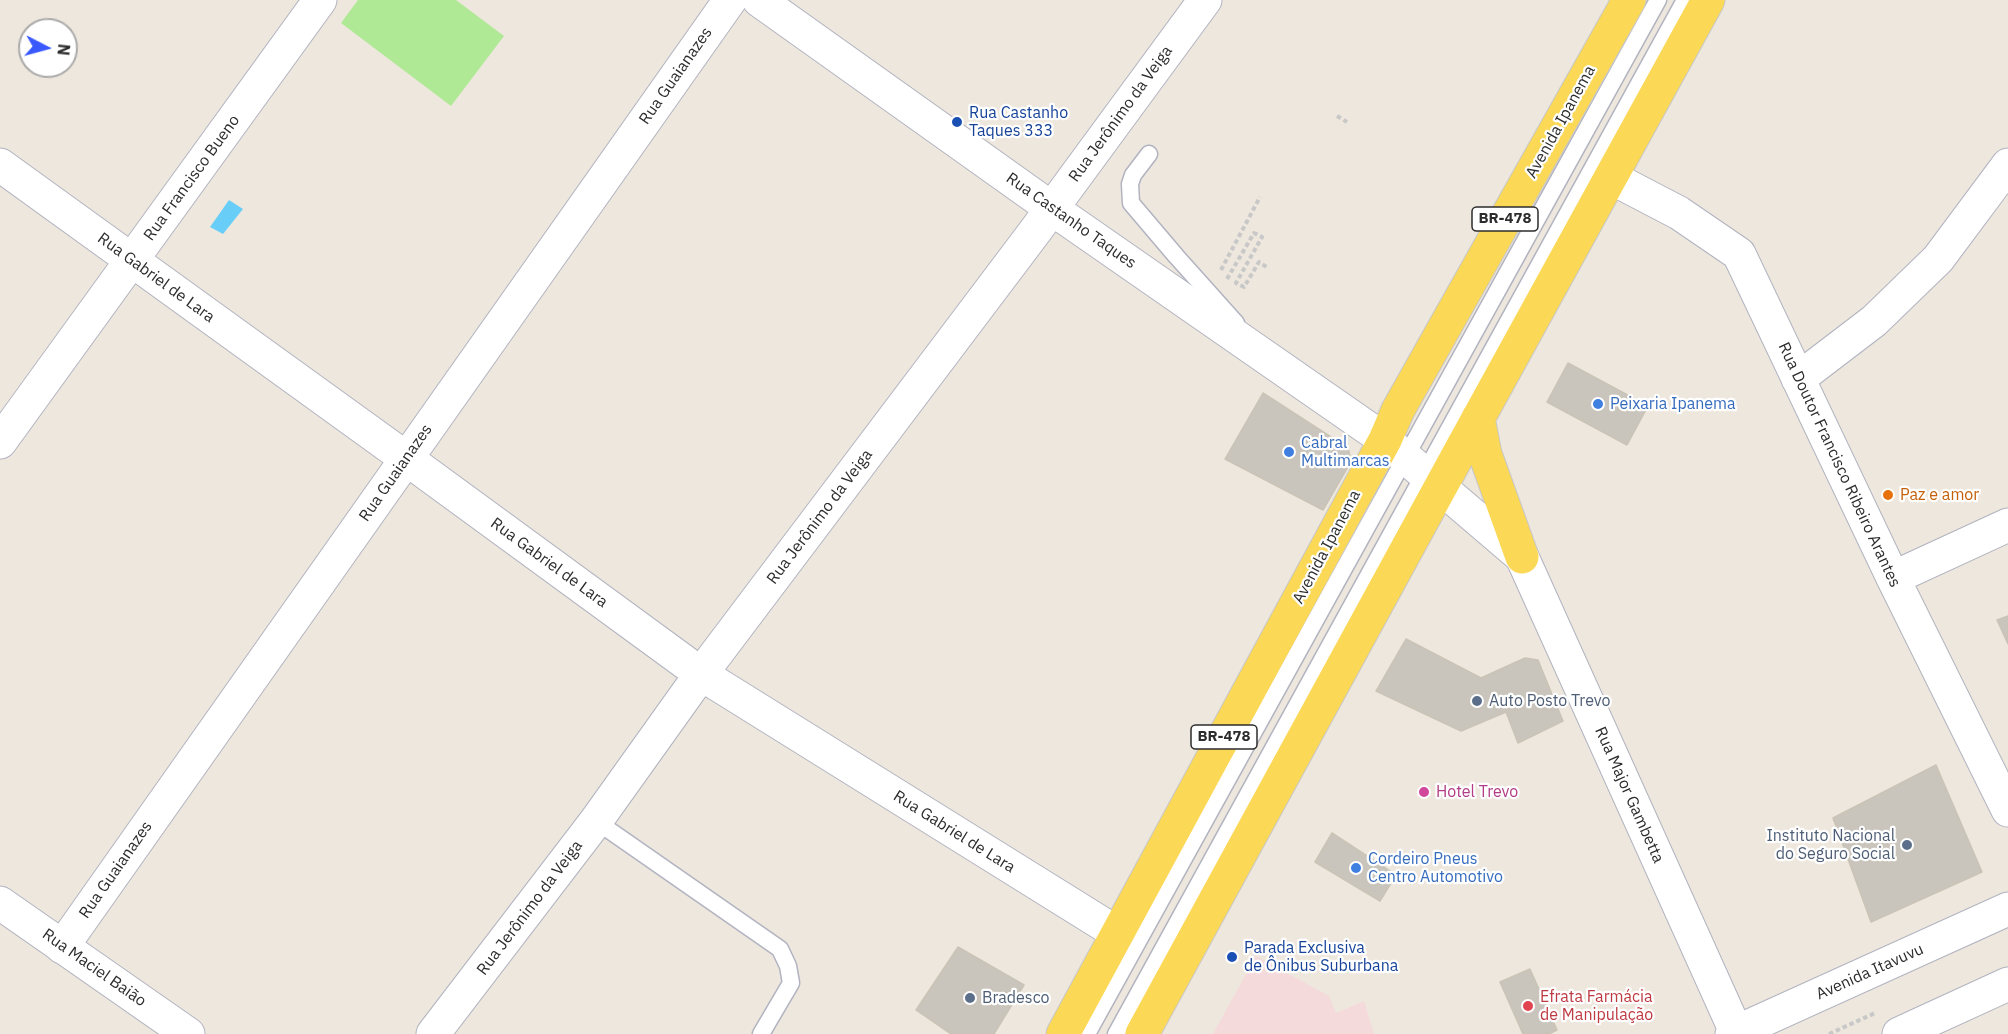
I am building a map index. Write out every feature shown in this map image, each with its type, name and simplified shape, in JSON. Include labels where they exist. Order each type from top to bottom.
[{"type":"main road","name":"Avenida Ipanema","points":[[1142,1034],[1413,465],[1398,410],[1629,0]]},
{"type":"main road","name":"Avenida Ipanema","points":[[1063,1034],[1117,933],[1413,465],[1478,418],[1708,0]]},
{"type":"main road","points":[[1478,418],[1485,454],[1522,556]]},
{"type":"street","name":"Rua Francisco Bueno","points":[[0,442],[320,0]]},
{"type":"street","name":"Rua Guaianazes","points":[[62,947],[730,0]]},
{"type":"street","name":"Rua Castanho Taques","points":[[759,0],[1274,363],[1413,465]]},
{"type":"street","name":"Rua Jerônimo da Veiga","points":[[433,1034],[596,820],[702,674],[1205,0]]},
{"type":"street","name":"Rua Gabriel de Lara","points":[[0,165],[702,674],[1117,933]]},
{"type":"street","points":[[1798,379],[1874,321],[1938,259],[2008,165]]},
{"type":"street","name":"Rua Doutor Francisco Ribeiro Arantes","points":[[1610,177],[1678,213],[1739,254],[1893,579],[2008,810]]},
{"type":"street","name":"Rua Major Gambetta","points":[[1413,465],[1522,556],[1735,1034]]},
{"type":"street","points":[[1893,579],[2008,525]]},
{"type":"street","name":"Rua Maciel Baião","points":[[0,903],[188,1034]]},
{"type":"street","name":"Avenida Itavuvu","points":[[1735,1034],[2008,909]]},
{"type":"street","points":[[1899,1034],[2008,984]]},
{"type":"lane","points":[[1116,1034],[1658,0]]},
{"type":"lane","points":[[1087,1034],[1413,465],[1685,0]]},
{"type":"lane","points":[[1149,154],[1133,175],[1130,184],[1131,202],[1176,256],[1274,363]]},
{"type":"lane","points":[[596,820],[780,949],[788,966],[791,983],[761,1034]]},
{"type":"path","points":[[1337,116],[1347,122]]},
{"type":"path","points":[[1220,271],[1260,197]]},
{"type":"path","points":[[1223,286],[1254,232],[1262,237],[1236,283],[1244,287],[1259,262],[1268,268]]},
{"type":"shaded area","points":[[1256,956],[1329,996],[1336,1013],[1364,1001],[1374,1034],[1213,1034]]},
{"type":"green space","points":[[358,0],[456,0],[504,36],[451,106],[341,23]]},
{"type":"water","points":[[229,200],[243,209],[223,234],[210,227]]},
{"type":"building","name":"Peixaria Ipanema","points":[[1568,363],[1648,406],[1627,445],[1547,402]]},
{"type":"building","name":"Cabral Multimarcas","points":[[1263,393],[1348,448],[1349,465],[1323,510],[1225,459]]},
{"type":"building","points":[[2008,616],[2008,644],[1997,620]]},
{"type":"building","name":"Auto Posto Trevo","points":[[1406,639],[1481,678],[1525,658],[1538,660],[1563,721],[1518,743],[1506,712],[1461,731],[1376,691]]},
{"type":"building","name":"Instituto Nacional do Seguro Social","points":[[1936,765],[1982,872],[1871,922],[1833,818]]},
{"type":"building","name":"Cordeiro Pneus Centro Automotivo","points":[[1332,833],[1396,875],[1380,901],[1315,862]]},
{"type":"building","name":"Bradesco","points":[[958,947],[1024,985],[994,1034],[951,1034],[916,1010]]},
{"type":"building","name":"Efrata Farmácia de Manipulação","points":[[1530,969],[1557,1030],[1549,1034],[1523,1034],[1500,982]]},
{"type":"place","name":"Rua Castanho Taques 333","points":[[957,122]]},
{"type":"place","name":"Peixaria Ipanema","points":[[1598,404]]},
{"type":"place","name":"Cabral Multimarcas","points":[[1289,452]]},
{"type":"place","name":"Paz e amor","points":[[1888,495]]},
{"type":"place","name":"Auto Posto Trevo","points":[[1477,701]]},
{"type":"place","name":"Hotel Trevo","points":[[1424,792]]},
{"type":"place","name":"Instituto Nacional do Seguro Social","points":[[1907,845]]},
{"type":"place","name":"Cordeiro Pneus Centro Automotivo","points":[[1356,868]]},
{"type":"place","name":"Parada Exclusiva de Ônibus Suburbana","points":[[1232,957]]},
{"type":"place","name":"Bradesco","points":[[970,998]]},
{"type":"place","name":"Efrata Farmácia de Manipulação","points":[[1528,1006]]}]
